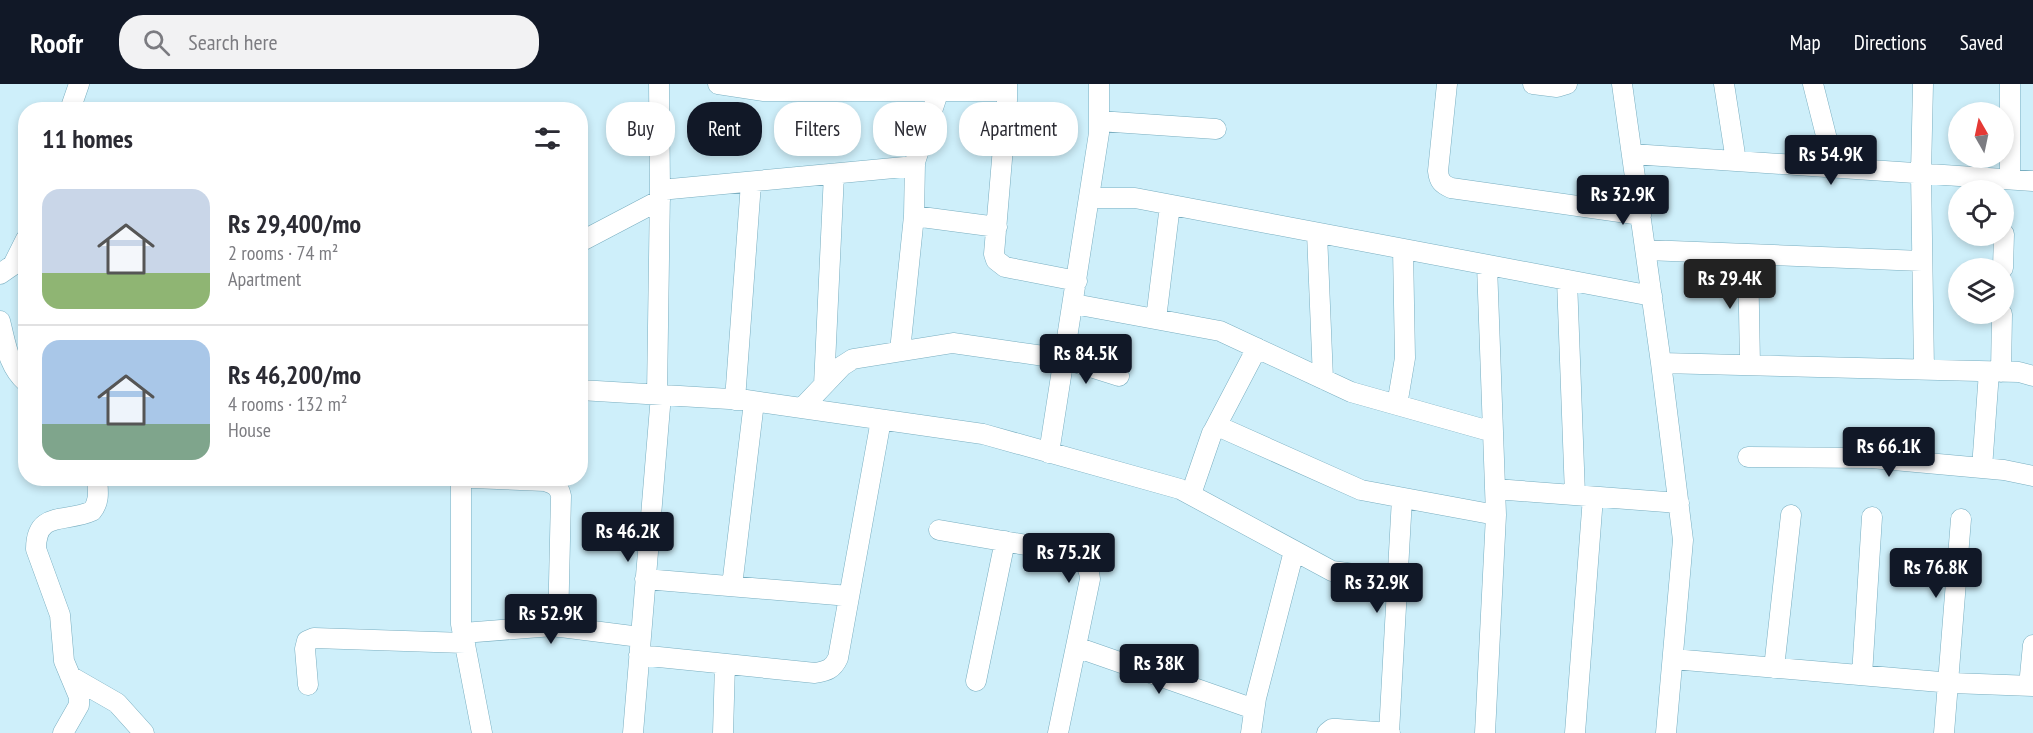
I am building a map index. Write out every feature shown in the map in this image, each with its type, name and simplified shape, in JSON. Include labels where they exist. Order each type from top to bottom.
[{"type":"street","points":[[73,102],[79,84]]},
{"type":"street","points":[[633,733],[659,395],[659,84]]},
{"type":"street","points":[[718,84],[764,91],[938,93],[1007,88],[994,254],[1000,264],[1077,280]]},
{"type":"street","points":[[1050,453],[1089,198],[1099,121],[1099,84]]},
{"type":"street","points":[[1447,84],[1438,171],[1443,184],[1451,188],[1641,215]]},
{"type":"street","points":[[1533,84],[1557,87],[1567,84]]},
{"type":"street","points":[[1622,84],[1683,540],[1666,733]]},
{"type":"street","points":[[1724,84],[1736,161]]},
{"type":"street","points":[[1813,84],[1834,168]]},
{"type":"street","points":[[1923,84],[1921,173],[1924,370]]},
{"type":"street","points":[[2010,84],[2010,179]]},
{"type":"street","points":[[900,351],[914,216],[915,166],[938,93]]},
{"type":"street","points":[[1099,121],[1216,129]]},
{"type":"street","points":[[1632,154],[2033,181]]},
{"type":"street","points":[[588,237],[660,195],[915,166]]},
{"type":"street","points":[[824,385],[834,174]]},
{"type":"street","points":[[732,586],[744,401],[751,183]]},
{"type":"street","points":[[1089,198],[1135,198],[1652,296]]},
{"type":"street","points":[[1156,319],[1170,205]]},
{"type":"street","points":[[914,216],[997,227]]},
{"type":"street","points":[[1317,233],[1323,379]]},
{"type":"street","points":[[1397,405],[1404,367],[1403,249]]},
{"type":"street","points":[[1646,250],[1922,261]]},
{"type":"street","points":[[1748,254],[1750,365]]},
{"type":"street","points":[[0,274],[13,265],[18,255]]},
{"type":"street","points":[[1485,733],[1496,515],[1487,265]]},
{"type":"street","points":[[1567,280],[1584,496],[1575,733]]},
{"type":"street","points":[[1074,304],[1220,331],[1351,392],[1493,432]]},
{"type":"street","points":[[0,321],[10,361],[18,375]]},
{"type":"street","points":[[1982,468],[2001,324]]},
{"type":"street","points":[[802,408],[842,366],[853,359],[953,343],[1065,359],[1119,376]]},
{"type":"street","points":[[1191,494],[1214,430],[1257,348]]},
{"type":"street","points":[[1661,363],[2019,372],[2033,376]]},
{"type":"street","points":[[588,391],[744,401],[983,434],[1191,494],[1324,568],[1339,573],[1398,580]]},
{"type":"street","points":[[308,685],[304,649],[307,641],[314,638],[464,638],[558,627],[725,664],[815,673],[826,671],[834,666],[838,658],[881,420]]},
{"type":"street","points":[[1214,430],[1222,428],[1361,490],[1496,515]]},
{"type":"street","points":[[1748,457],[1865,458],[2004,470],[2033,476]]},
{"type":"street","points":[[63,733],[79,705],[79,697],[64,661],[60,615],[36,549],[36,539],[47,521],[92,511],[97,506],[97,486]]},
{"type":"street","points":[[461,486],[461,615],[482,733]]},
{"type":"street","points":[[556,486],[561,496],[558,627]]},
{"type":"street","points":[[1495,489],[1679,503]]},
{"type":"street","points":[[1328,733],[1332,729],[1337,729],[1389,733],[1402,498]]},
{"type":"street","points":[[1774,668],[1791,515]]},
{"type":"street","points":[[1862,675],[1872,517]]},
{"type":"street","points":[[1944,733],[1961,519]]},
{"type":"street","points":[[939,530],[1067,552],[1080,557],[1087,564],[1090,579],[1058,733]]},
{"type":"street","points":[[976,681],[1005,541]]},
{"type":"street","points":[[1251,733],[1254,709],[1294,550]]},
{"type":"street","points":[[645,579],[849,596]]},
{"type":"street","points":[[1673,659],[1947,682],[2031,686],[2033,645]]},
{"type":"street","points":[[1076,646],[1254,709]]},
{"type":"street","points":[[723,733],[725,664]]},
{"type":"street","points":[[70,676],[117,703],[144,733]]}]
